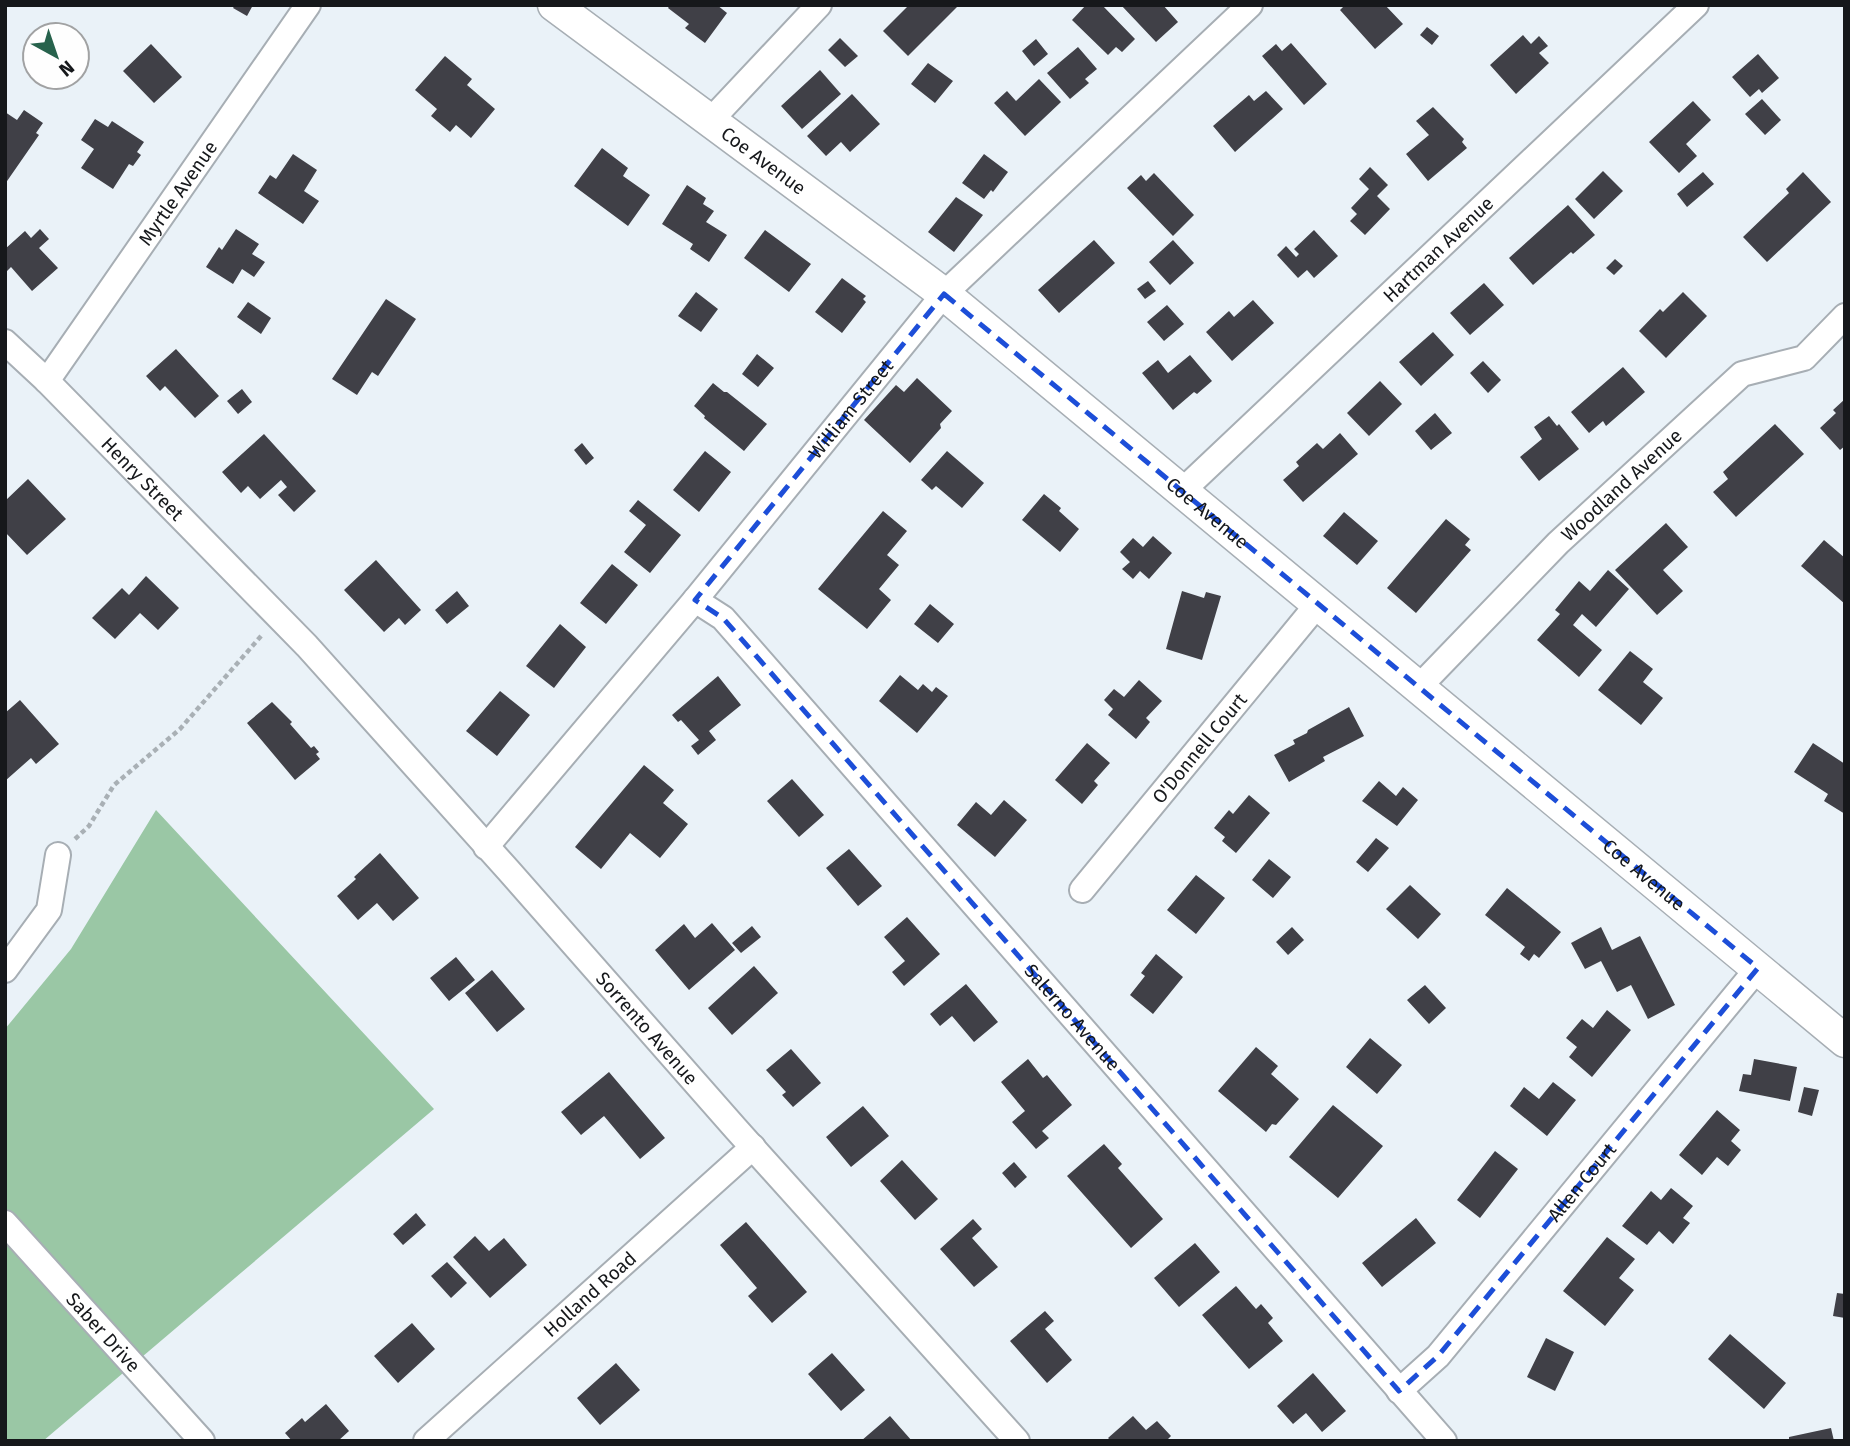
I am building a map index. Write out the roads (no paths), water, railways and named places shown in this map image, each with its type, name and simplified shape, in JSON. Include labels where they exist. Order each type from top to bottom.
[{"type":"street","name":"Myrtle Avenue","points":[[47,381],[308,5]]},
{"type":"street","name":"Coe Avenue","points":[[554,5],[944,294],[1180,493],[1845,1041]]},
{"type":"street","points":[[710,121],[819,5]]},
{"type":"street","name":"William Street","points":[[486,847],[695,600],[944,294],[1250,5]]},
{"type":"street","name":"Hartman Avenue","points":[[1180,493],[1696,5]]},
{"type":"street","name":"Woodland Avenue","points":[[1417,689],[1558,543],[1742,374],[1804,358],[1845,316]]},
{"type":"street","name":"Henry Street","points":[[5,342],[47,381],[279,616]]},
{"type":"street","name":"Salerno Avenue","points":[[695,600],[723,618],[1444,1441]]},
{"type":"street","name":"O'Donnell Court","points":[[1082,890],[1317,605]]},
{"type":"street","name":"Sorrento Avenue","points":[[279,616],[1017,1441]]},
{"type":"street","points":[[5,970],[49,910],[58,855]]},
{"type":"street","name":"Allen Court","points":[[1399,1391],[1438,1356],[1758,968]]},
{"type":"street","name":"Holland Road","points":[[426,1441],[753,1147]]},
{"type":"street","name":"Saber Drive","points":[[5,1223],[202,1441]]}]
